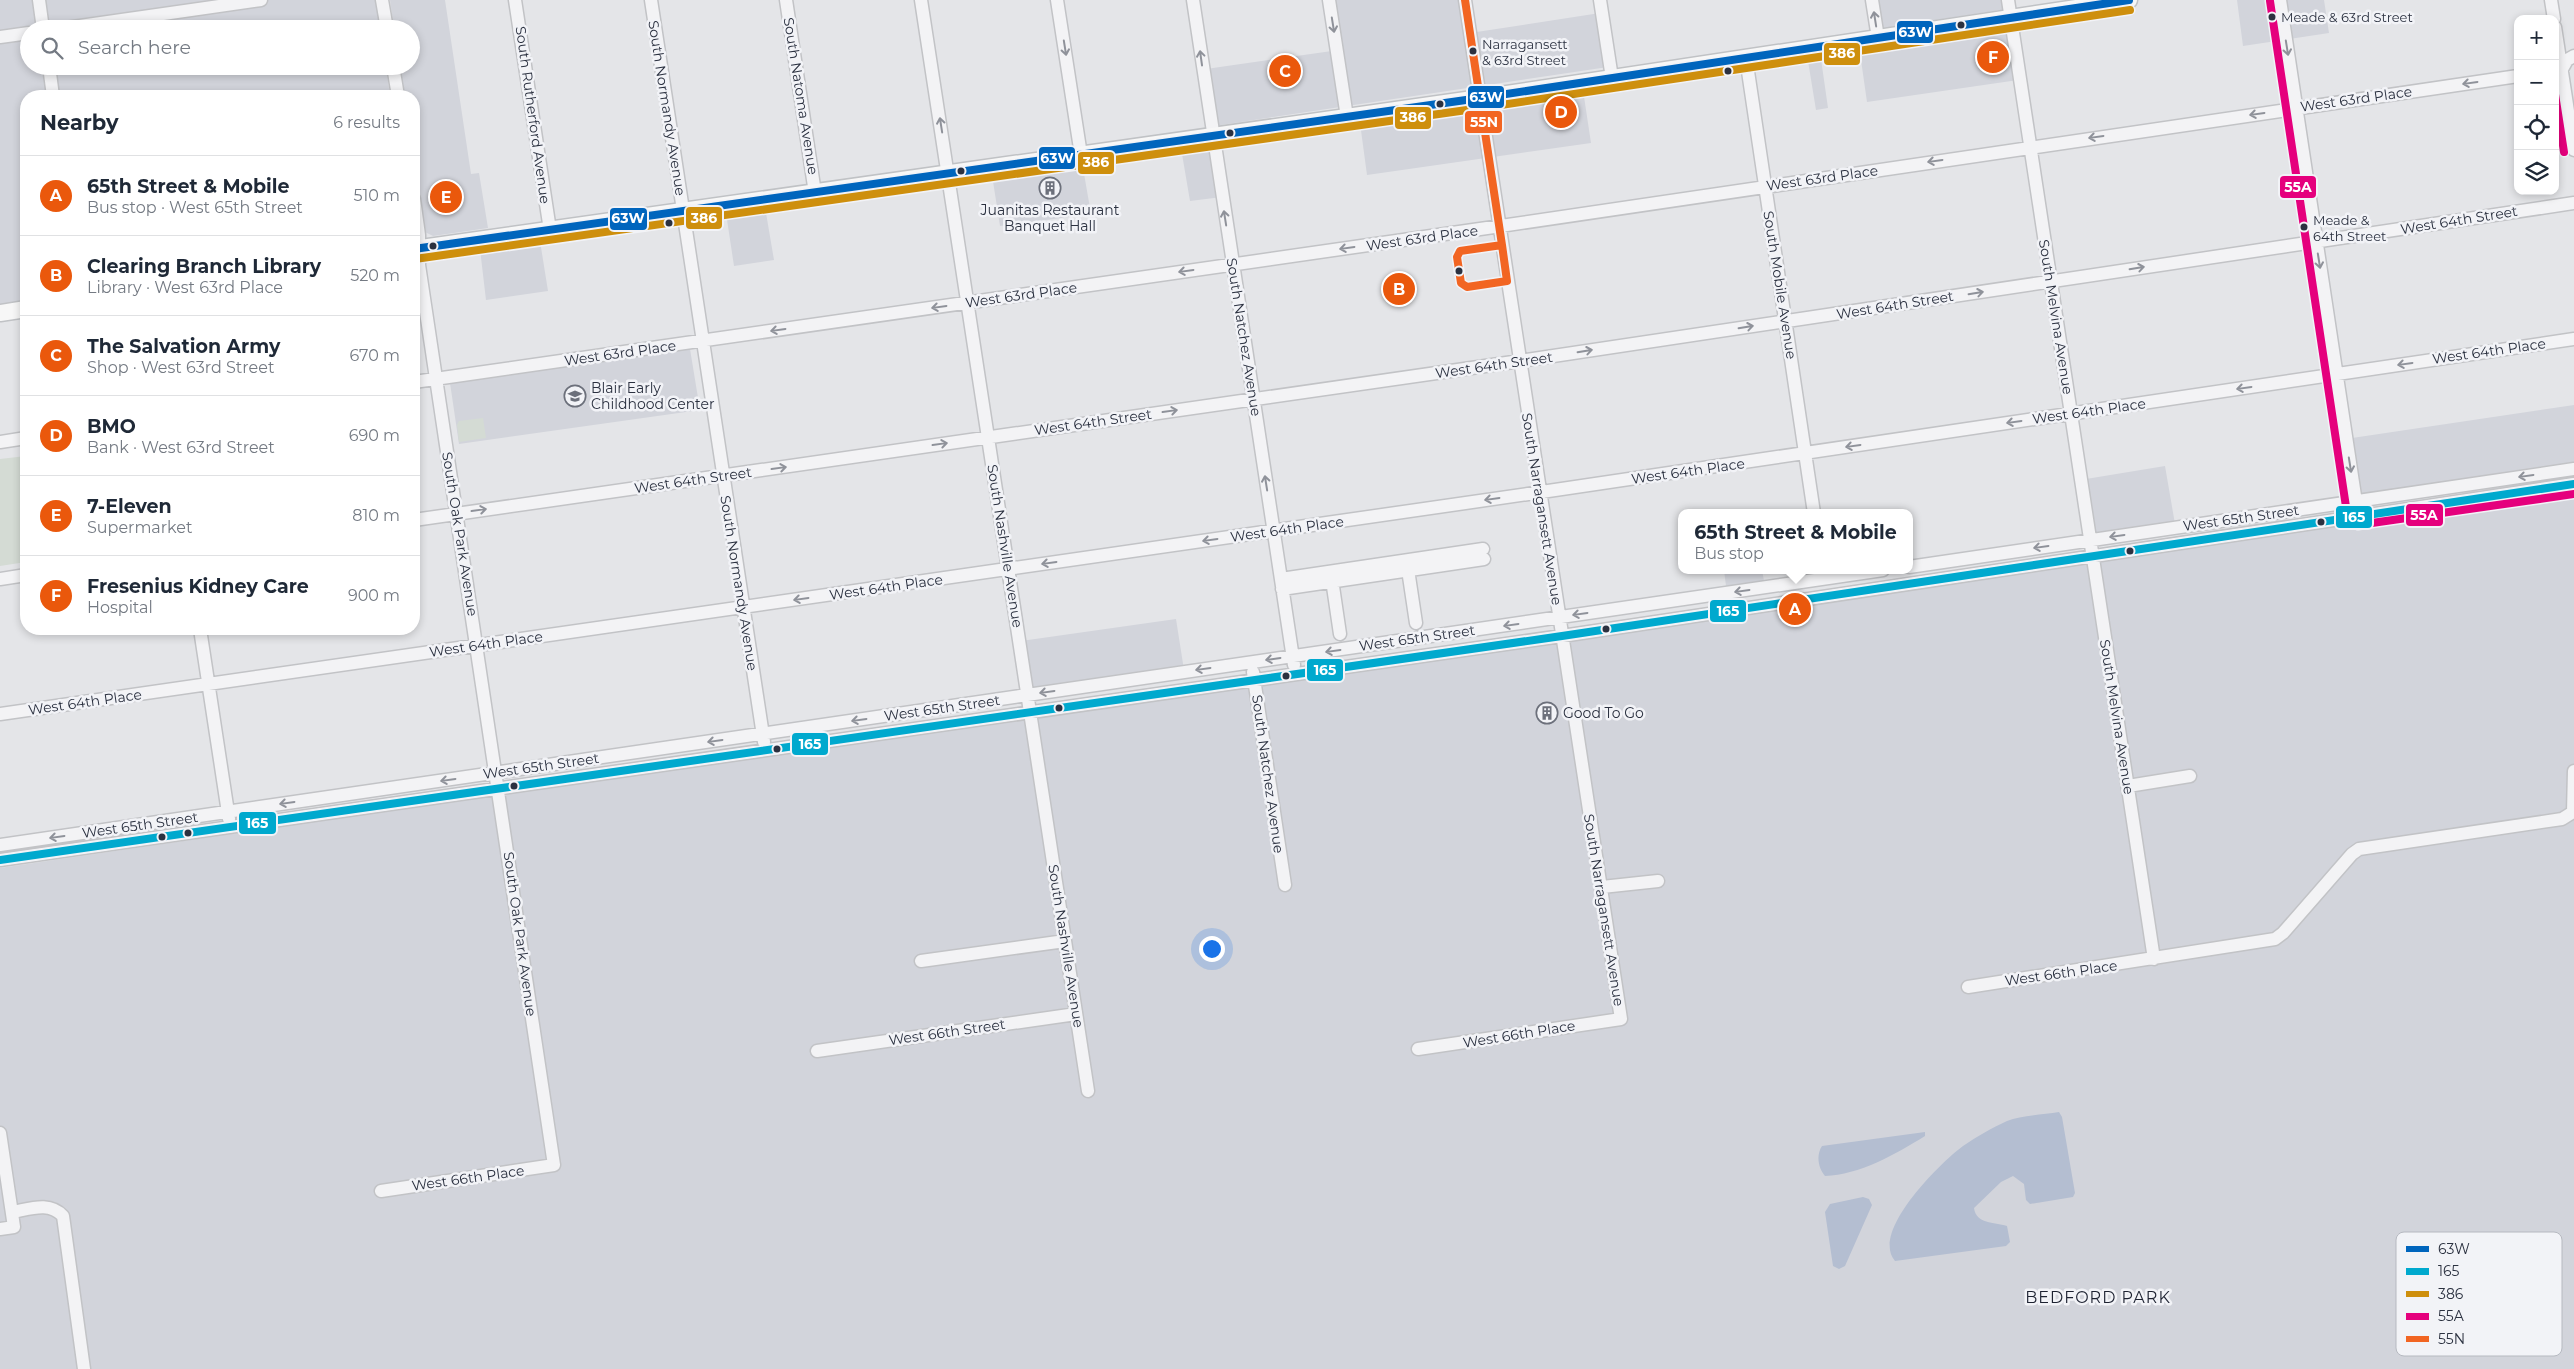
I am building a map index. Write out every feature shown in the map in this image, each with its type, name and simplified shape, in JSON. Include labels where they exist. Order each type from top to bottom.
[{"type":"main road","points":[[420,249],[1480,98],[2129,0]]},
{"type":"main road","points":[[0,313],[20,310]]},
{"type":"street","points":[[39,0],[42,20]]},
{"type":"street","points":[[122,20],[261,0]]},
{"type":"street","points":[[382,0],[385,20]]},
{"type":"street","name":"South Rutherford Avenue","points":[[515,0],[550,230]]},
{"type":"street","name":"South Normandy Avenue","points":[[651,0],[766,750]]},
{"type":"street","name":"South Natoma Avenue","points":[[786,0],[815,193]]},
{"type":"street","name":"South Nashville Avenue","points":[[921,0],[1088,1091]]},
{"type":"street","points":[[1057,0],[1081,155]]},
{"type":"street","name":"South Natchez Avenue","points":[[1193,0],[1296,673]]},
{"type":"street","points":[[1329,0],[1346,117]]},
{"type":"street","name":"South Narragansett Avenue","points":[[1465,0],[1621,1019]]},
{"type":"street","points":[[1600,0],[1612,78]]},
{"type":"street","points":[[1872,0],[1878,38]]},
{"type":"street","name":"South Melvina Avenue","points":[[2008,0],[2154,959]]},
{"type":"street","points":[[2280,0],[2357,515]]},
{"type":"street","points":[[2551,0],[2553,15]]},
{"type":"street","points":[[0,37],[20,34]]},
{"type":"street","points":[[2559,69],[2567,60],[2574,56]]},
{"type":"street","name":"South Mobile Avenue","points":[[1746,58],[1813,509]]},
{"type":"street","points":[[2559,70],[2574,76]]},
{"type":"street","points":[[50,75],[53,90]]},
{"type":"street","points":[[394,75],[397,90]]},
{"type":"street","points":[[2559,75],[2574,150]]},
{"type":"street","name":"West 63rd Place","points":[[420,381],[1233,265],[2514,77]]},
{"type":"street","name":"West 64th Street","points":[[420,519],[1520,361],[2574,203]]},
{"type":"street","name":"South Oak Park Avenue","points":[[420,271],[554,1165]]},
{"type":"street","name":"West 64th Place","points":[[0,714],[1540,493],[2574,339]]},
{"type":"street","points":[[0,442],[20,439]]},
{"type":"street","name":"West 65th Street","points":[[1913,565],[2574,469]]},
{"type":"street","name":"West 65th Street","points":[[0,860],[499,790],[1031,711],[1562,636],[2357,515],[2574,484]]},
{"type":"street","points":[[2429,490],[2431,504]]},
{"type":"street","points":[[1281,584],[1483,554]]},
{"type":"street","points":[[1407,565],[1416,623]]},
{"type":"street","points":[[1824,574],[1827,595]]},
{"type":"street","name":"West 65th Street","points":[[0,845],[1559,618],[1824,574]]},
{"type":"street","points":[[1332,576],[1340,634]]},
{"type":"street","points":[[0,579],[20,577]]},
{"type":"street","points":[[201,635],[230,827]]},
{"type":"street","name":"South Natchez Avenue","points":[[1252,662],[1284,885]]},
{"type":"street","points":[[2573,771],[2573,812]]},
{"type":"street","points":[[2128,786],[2190,776]]},
{"type":"street","name":"West 66th Place","points":[[1968,986],[2275,939],[2284,933],[2306,904],[2352,854],[2359,849],[2562,819],[2573,812]]},
{"type":"street","points":[[1602,887],[1658,881]]},
{"type":"street","points":[[921,961],[1065,941]]},
{"type":"street","name":"West 66th Street","points":[[818,1051],[1076,1014]]},
{"type":"street","name":"West 66th Place","points":[[1418,1049],[1621,1019]]},
{"type":"street","points":[[0,1133],[14,1226],[0,1228]]},
{"type":"street","name":"West 66th Place","points":[[382,1191],[554,1165]]},
{"type":"street","points":[[12,1212],[47,1206],[57,1210],[63,1216],[84,1369]]},
{"type":"shaded area","points":[[0,0],[376,0],[379,20],[20,20],[20,75],[387,75],[389,90],[20,90],[20,302],[0,305]]},
{"type":"shaded area","points":[[390,0],[445,0],[471,174],[479,173],[488,228],[433,236],[425,232],[420,200],[420,90],[403,90],[401,75],[420,75],[420,20],[393,20]]},
{"type":"shaded area","points":[[1331,0],[1465,0],[1470,33],[1600,13],[1608,67],[1214,126],[1206,69],[1339,50]]},
{"type":"shaded area","points":[[1873,0],[2006,0],[2007,9],[1878,29]]},
{"type":"shaded area","points":[[2237,0],[2324,0],[2329,33],[2243,46]]},
{"type":"shaded area","points":[[2010,30],[2018,80],[1867,102],[1860,53]]},
{"type":"shaded area","points":[[1821,59],[1828,108],[1816,110],[1808,61]]},
{"type":"shaded area","points":[[1583,90],[1591,143],[1367,175],[1360,123]]},
{"type":"shaded area","points":[[1214,143],[1222,197],[1190,201],[1181,148]]},
{"type":"shaded area","points":[[1082,162],[1091,214],[1000,226],[992,175]]},
{"type":"shaded area","points":[[765,207],[774,260],[734,266],[726,213]]},
{"type":"shaded area","points":[[540,241],[548,291],[486,300],[480,249]]},
{"type":"shaded area","name":"Blair Early Childhood Center","points":[[690,349],[700,410],[459,444],[450,383]]},
{"type":"shaded area","points":[[2574,405],[2574,465],[2361,496],[2352,438]]},
{"type":"shaded area","points":[[483,418],[486,438],[459,442],[457,425],[459,421]]},
{"type":"shaded area","points":[[20,457],[20,563],[0,566],[0,459]]},
{"type":"shaded area","points":[[2165,466],[2175,524],[2095,536],[2086,479]]},
{"type":"shaded area","points":[[2574,485],[2574,1369],[0,1369],[0,868],[1408,661]]},
{"type":"shaded area","points":[[1724,574],[1763,574],[1764,581],[1726,586]]},
{"type":"shaded area","points":[[1176,619],[1184,670],[1030,692],[1021,641]]},
{"type":"water","points":[[2059,1112],[2062,1117],[2075,1193],[2073,1197],[2030,1204],[2026,1200],[2024,1184],[2013,1176],[2001,1182],[1974,1208],[1975,1213],[1982,1220],[2007,1226],[2010,1242],[2006,1246],[1895,1261],[1890,1248],[1892,1233],[1899,1216],[1925,1182],[1952,1155],[1973,1139],[2007,1121],[2025,1116]]},
{"type":"water","points":[[1925,1132],[1925,1136],[1902,1150],[1864,1168],[1838,1175],[1825,1176],[1819,1165],[1818,1157],[1822,1146]]},
{"type":"water","points":[[1863,1197],[1869,1199],[1872,1205],[1845,1266],[1839,1269],[1833,1266],[1825,1212],[1830,1204]]},
{"type":"transit line","name":"55N","points":[[1465,0],[1502,245]]},
{"type":"transit line","name":"63W","points":[[420,248],[1480,98],[2129,0]]},
{"type":"transit line","name":"55A","points":[[2270,1],[2348,520],[2358,525],[2574,494]]},
{"type":"transit line","name":"386","points":[[420,258],[1481,108],[2130,10]]},
{"type":"transit line","name":"55A","points":[[2557,105],[2564,152]]},
{"type":"transit line","name":"55N","points":[[1502,245],[1507,281],[1467,287],[1461,283],[1457,257],[1460,251],[1502,245]]},
{"type":"transit line","name":"165","points":[[0,860],[1562,636],[2574,484]]},
{"type":"place","name":"Meade & 63rd Street","points":[[2272,17]]},
{"type":"place","name":"Narragansett & 63rd Street","points":[[1473,51]]},
{"type":"place","name":"Fresenius Kidney Care","points":[[1993,57]]},
{"type":"place","name":"The Salvation Army","points":[[1285,71]]},
{"type":"place","name":"BMO","points":[[1561,112]]},
{"type":"place","name":"Juanitas Restaurant Banquet Hall","points":[[1050,188]]},
{"type":"place","name":"7-Eleven","points":[[446,197]]},
{"type":"place","name":"Meade & 64th Street","points":[[2304,227]]},
{"type":"place","name":"Clearing Branch Library","points":[[1399,289]]},
{"type":"place","name":"Blair Early Childhood Center","points":[[575,396]]},
{"type":"place","name":"65th Street & Mobile","points":[[1795,609]]},
{"type":"place","name":"Good To Go","points":[[1547,713]]},
{"type":"district","name":"BEDFORD PARK","points":[[2098,1297]]}]
